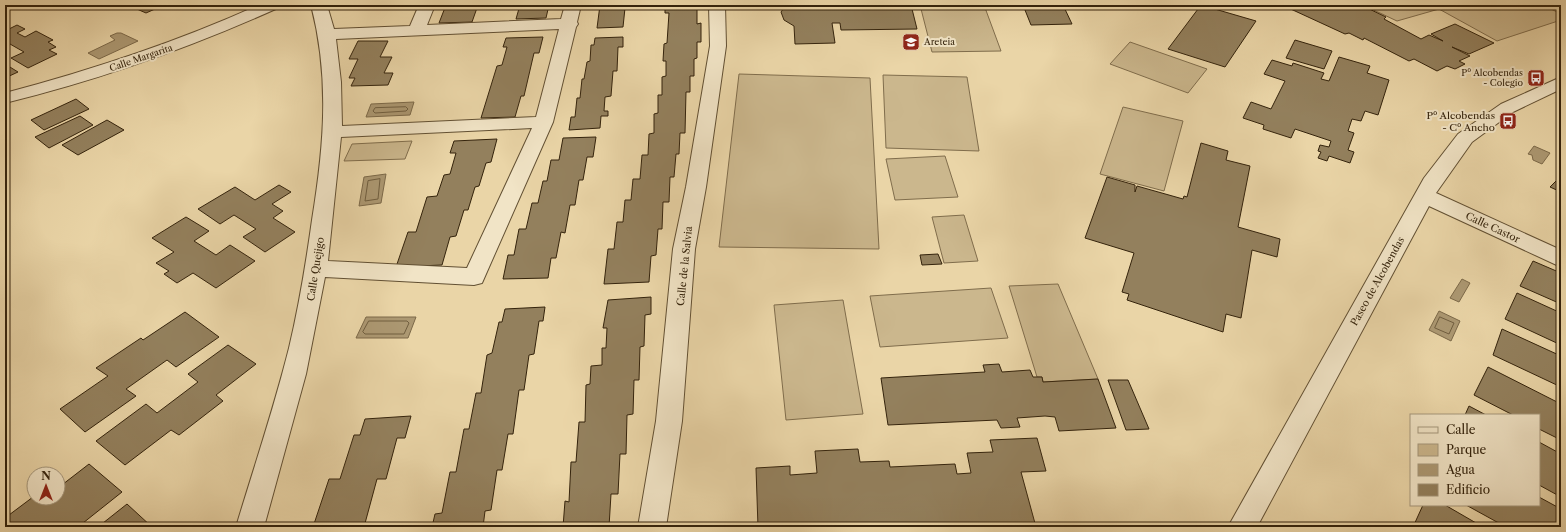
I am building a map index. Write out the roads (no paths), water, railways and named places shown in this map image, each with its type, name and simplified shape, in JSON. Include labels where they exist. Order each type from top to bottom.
[{"type":"street","name":"Calle Margarita","points":[[5,98],[60,84],[136,60],[199,37],[272,5]]},
{"type":"street","name":"Calle Quejigo","points":[[250,527],[281,422],[306,324],[316,268],[332,148],[334,76],[319,5]]},
{"type":"street","points":[[417,29],[426,5]]},
{"type":"street","points":[[316,268],[474,277],[544,122],[570,24],[573,5]]},
{"type":"street","name":"Calle de la Salvia","points":[[652,527],[669,422],[684,249],[696,187],[718,46],[717,5]]},
{"type":"street","points":[[326,34],[417,29],[570,24]]},
{"type":"street","name":"Paseo de Alcobendas","points":[[1242,527],[1428,190],[1466,138],[1507,108],[1561,82]]},
{"type":"street","points":[[332,132],[544,122]]},
{"type":"street","name":"Calle Castor","points":[[1428,190],[1561,245]]},
{"type":"street","name":"Calle Castor","points":[[1428,190],[1561,259]]},
{"type":"water","points":[[121,33],[138,41],[99,59],[88,53],[115,40],[110,36]]},
{"type":"water","points":[[414,102],[410,115],[366,117],[371,104]]},
{"type":"water","points":[[1534,146],[1550,153],[1542,164],[1533,160],[1532,155],[1528,154]]},
{"type":"water","points":[[386,174],[381,203],[359,206],[364,177]]},
{"type":"water","points":[[1462,279],[1470,283],[1459,302],[1450,298]]},
{"type":"water","points":[[1439,311],[1460,321],[1451,341],[1429,330]]},
{"type":"water","points":[[366,317],[416,317],[408,338],[356,338]]},
{"type":"place","name":"Areteia","points":[[911,42]]},
{"type":"place","name":"Pº Alcobendas - Colegio","points":[[1536,78]]},
{"type":"place","name":"Pº Alcobendas - Cº Ancho","points":[[1508,121]]}]
